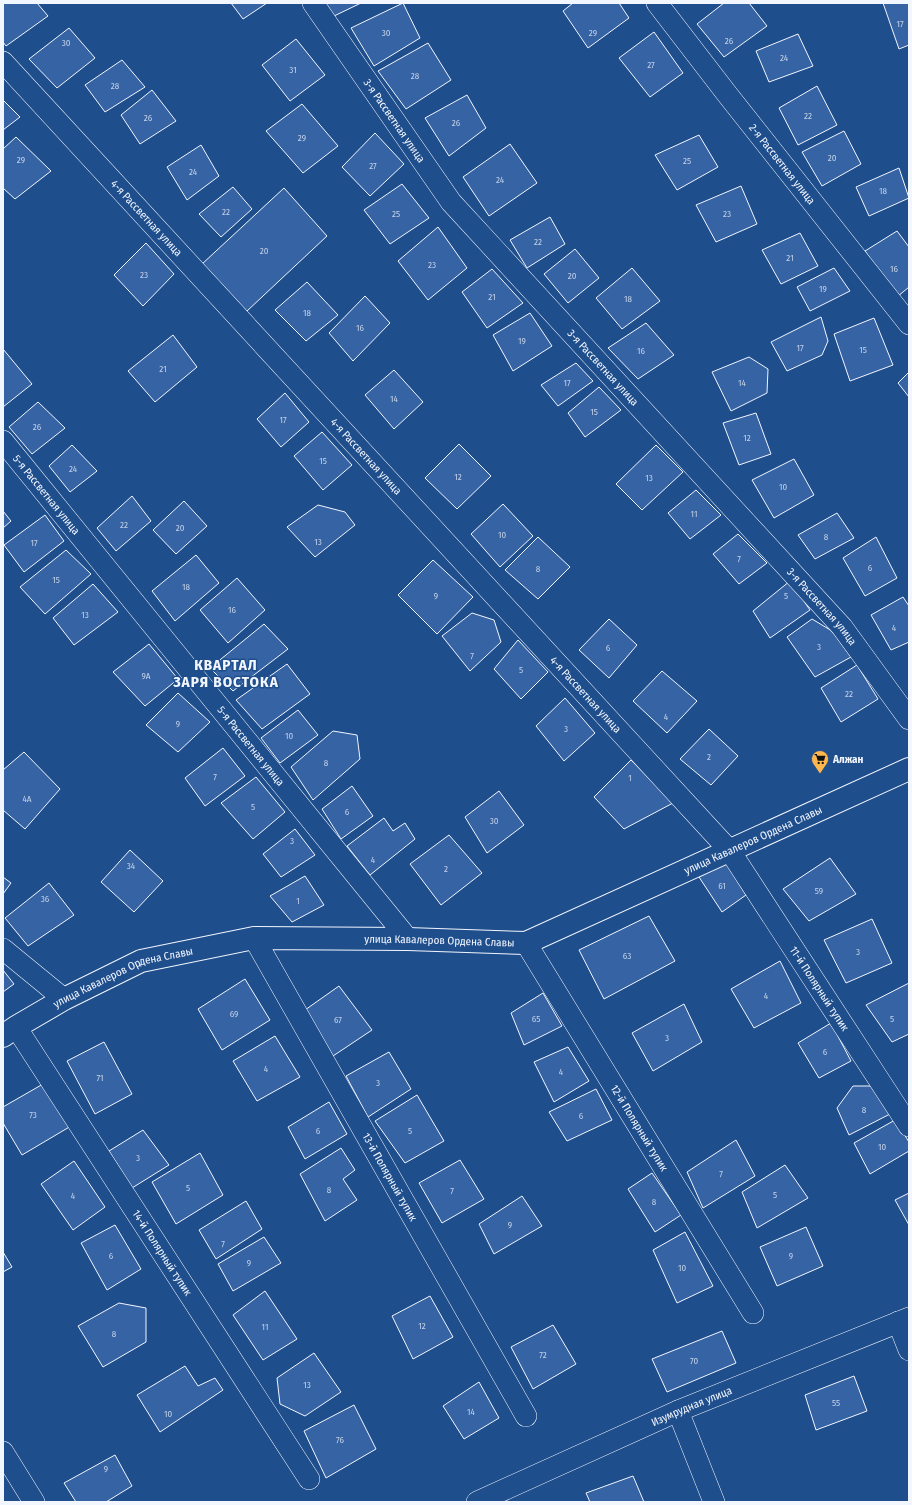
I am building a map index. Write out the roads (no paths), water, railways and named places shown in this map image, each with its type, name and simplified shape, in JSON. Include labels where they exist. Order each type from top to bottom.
[{"type":"street","name":"3-я Рассветная улица","points":[[313,3],[451,202],[842,627],[909,719]]},
{"type":"street","name":"2-я Рассветная улица","points":[[657,3],[909,324]]},
{"type":"street","name":"4-я Рассветная улица","points":[[3,62],[730,851]]},
{"type":"street","name":"5-я Рассветная улица","points":[[3,441],[408,939]]},
{"type":"street","name":"улица Кавалеров Ордена Славы","points":[[10,1031],[64,999],[141,961],[254,938],[408,939],[526,943],[909,769]]},
{"type":"street","name":"11-й Полярный тупик","points":[[730,851],[909,1126]]},
{"type":"street","name":"13-й Полярный тупик","points":[[254,938],[526,1416]]},
{"type":"street","name":"12-й Полярный тупик","points":[[526,943],[753,1313]]},
{"type":"street","points":[[3,950],[64,999]]},
{"type":"street","name":"14-й Полярный тупик","points":[[10,1031],[309,1479]]},
{"type":"street","points":[[903,1320],[909,1350]]},
{"type":"street","name":"Изумрудная улица","points":[[477,1502],[678,1411],[903,1320]]},
{"type":"street","points":[[678,1411],[714,1502]]},
{"type":"street","points":[[3,1452],[34,1502]]},
{"type":"place","name":"Алжан","points":[[820,774]]},
{"type":"district","name":"КВАРТАЛ ЗАРЯ ВОСТОКА","points":[[226,674]]}]
